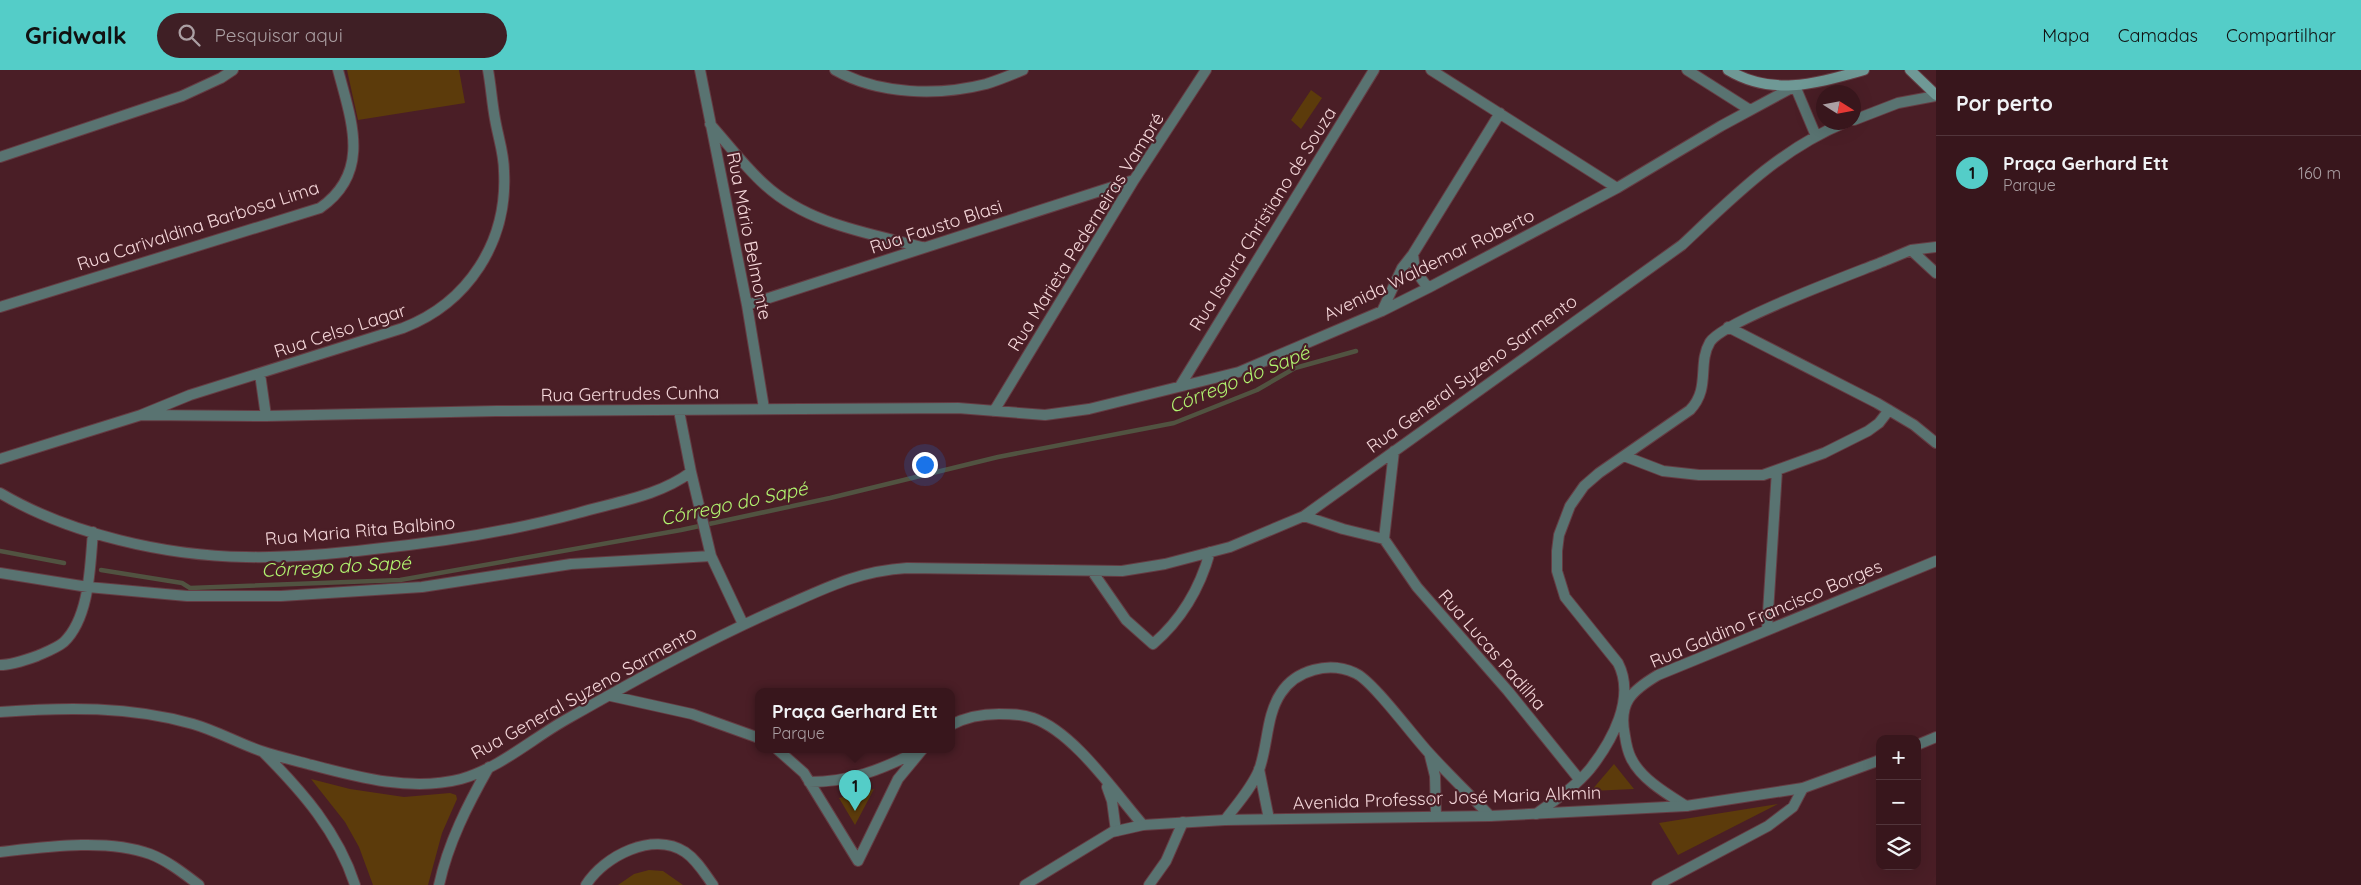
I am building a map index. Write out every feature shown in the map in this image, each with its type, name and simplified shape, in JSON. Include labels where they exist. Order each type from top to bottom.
[{"type":"main road","name":"Avenida Waldemar Roberto","points":[[1728,70],[1759,83],[1795,86],[1864,70]]},
{"type":"main road","points":[[1910,70],[1936,95]]},
{"type":"street","points":[[0,157],[182,96],[221,78],[233,70]]},
{"type":"street","name":"Rua Carivaldina Barbosa Lima","points":[[0,307],[320,208],[333,199],[349,175],[354,139],[338,70]]},
{"type":"street","name":"Rua Celso Lagar","points":[[0,459],[141,415],[190,395],[422,321],[439,310],[460,292],[476,273],[496,233],[504,190],[502,146],[495,120],[488,70]]},
{"type":"street","name":"Rua Mário Belmonte","points":[[700,70],[747,305],[764,408]]},
{"type":"street","points":[[835,70],[878,85],[925,92],[968,88],[1023,70]]},
{"type":"street","name":"Rua Marieta Pederneiras Vampré","points":[[994,411],[1134,180],[1206,70]]},
{"type":"street","name":"Rua Isaura Christiano de Souza","points":[[1180,386],[1374,70]]},
{"type":"street","points":[[1431,70],[1617,188]]},
{"type":"street","points":[[1687,70],[1750,110]]},
{"type":"street","points":[[1795,86],[1816,136]]},
{"type":"street","name":"Avenida Waldemar Roberto","points":[[994,411],[1045,415],[1089,409],[1239,372],[1382,311],[1428,288],[1617,188],[1750,110],[1795,86]]},
{"type":"street","points":[[1861,117],[1898,103],[1936,95]]},
{"type":"street","points":[[1382,311],[1402,268],[1500,113]]},
{"type":"street","points":[[710,123],[764,184],[800,210],[828,222],[923,248]]},
{"type":"street","name":"Rua General Syzeno Sarmento","points":[[0,712],[78,708],[133,712],[194,724],[263,752],[350,775],[393,782],[437,783],[462,778],[489,767],[566,719],[611,696],[684,653],[742,624],[853,576],[880,569],[1013,568],[1122,571],[1165,564],[1230,547],[1304,516],[1682,245],[1736,194],[1786,153],[1829,130]]},
{"type":"street","name":"Rua Fausto Blasi","points":[[747,305],[1134,180]]},
{"type":"street","points":[[1686,806],[1657,787],[1631,759],[1623,730],[1624,692],[1622,671],[1565,597],[1558,571],[1556,551],[1559,535],[1575,498],[1599,473],[1690,410],[1697,403],[1701,394],[1710,342],[1728,327],[1797,296],[1911,250],[1936,247]]},
{"type":"street","points":[[1911,250],[1936,273]]},
{"type":"street","points":[[1412,254],[1415,270],[1428,288]]},
{"type":"street","points":[[1728,327],[1889,410],[1914,425],[1936,443]]},
{"type":"street","points":[[260,374],[266,416]]},
{"type":"street","name":"Rua Gertrudes Cunha","points":[[141,415],[266,416],[496,411],[679,411],[764,408],[958,408],[994,411]]},
{"type":"street","points":[[1624,456],[1645,466],[1672,472],[1740,476],[1763,475],[1824,452],[1868,431],[1879,423],[1889,410]]},
{"type":"street","points":[[679,411],[711,556],[742,624]]},
{"type":"street","points":[[1304,516],[1343,529],[1384,539],[1394,451]]},
{"type":"street","points":[[1767,629],[1777,470]]},
{"type":"street","name":"Rua Maria Rita Balbino","points":[[0,493],[24,506],[93,532],[140,544],[206,554],[245,557],[333,554],[427,544],[538,524],[652,492],[679,481],[691,472]]},
{"type":"street","points":[[0,665],[28,660],[64,642],[78,620],[88,587],[93,532]]},
{"type":"street","name":"Rua Lucas Padilha","points":[[1384,539],[1417,587],[1508,691],[1580,779]]},
{"type":"street","points":[[1092,571],[1126,620],[1153,644],[1172,628],[1192,597],[1205,571],[1210,552]]},
{"type":"street","points":[[0,573],[88,587],[187,596],[281,596],[422,587],[571,564],[711,556]]},
{"type":"street","name":"Rua Galdino Francisco Borges","points":[[1536,814],[1580,779],[1601,753],[1632,693],[1658,674],[1936,561]]},
{"type":"street","points":[[1225,820],[1249,788],[1259,769],[1272,716],[1280,694],[1291,682],[1306,672],[1324,667],[1348,670],[1365,679],[1430,755],[1490,816]]},
{"type":"street","points":[[611,696],[692,714],[755,737]]},
{"type":"street","points":[[955,724],[984,714],[1018,714],[1034,718],[1050,726],[1067,739],[1103,777],[1143,824]]},
{"type":"street","points":[[1921,743],[1936,737]]},
{"type":"street","points":[[263,752],[303,794],[321,818],[337,842],[350,867],[356,885]]},
{"type":"street","points":[[781,753],[804,773],[858,861],[898,779],[919,753]]},
{"type":"street","points":[[808,782],[834,782],[874,772],[915,753]]},
{"type":"street","points":[[1430,755],[1435,776],[1436,816]]},
{"type":"street","name":"Avenida Professor José Maria Alkmin","points":[[1025,885],[1116,831],[1143,824],[1225,820],[1490,816],[1686,806],[1773,795],[1803,788],[1876,761]]},
{"type":"street","points":[[440,885],[445,861],[468,804],[489,767]]},
{"type":"street","points":[[1259,769],[1269,819]]},
{"type":"street","points":[[1103,777],[1112,801],[1116,831]]},
{"type":"street","points":[[1657,885],[1768,826],[1793,807],[1803,788]]},
{"type":"street","points":[[1149,885],[1166,862],[1183,822]]},
{"type":"street","points":[[586,885],[591,878],[613,859],[634,849],[656,844],[672,846],[684,852],[703,870],[713,885]]},
{"type":"street","points":[[0,852],[104,845],[132,849],[166,862],[199,885]]},
{"type":"shaded area","points":[[347,70],[459,70],[465,103],[358,120]]},
{"type":"shaded area","points":[[1311,90],[1322,98],[1301,129],[1291,120]]},
{"type":"shaded area","points":[[1614,764],[1634,789],[1591,791]]},
{"type":"shaded area","points":[[311,779],[350,789],[404,797],[450,793],[456,795],[457,799],[442,833],[428,885],[373,885],[359,847],[345,822]]},
{"type":"shaded area","points":[[874,789],[855,825],[839,798]]},
{"type":"shaded area","points":[[1778,804],[1678,855],[1659,823]]},
{"type":"shaded area","points":[[649,870],[663,871],[683,885],[618,885],[634,874]]},
{"type":"waterway","name":"Córrego do Sapé","points":[[101,570],[182,583],[190,588],[400,580],[681,530],[830,498],[998,457],[1174,423],[1257,390],[1295,368],[1356,351]]},
{"type":"waterway","name":"Córrego do Sapé","points":[[0,551],[64,563]]},
{"type":"place","name":"Praça Gerhard Ett","points":[[855,811]]}]
